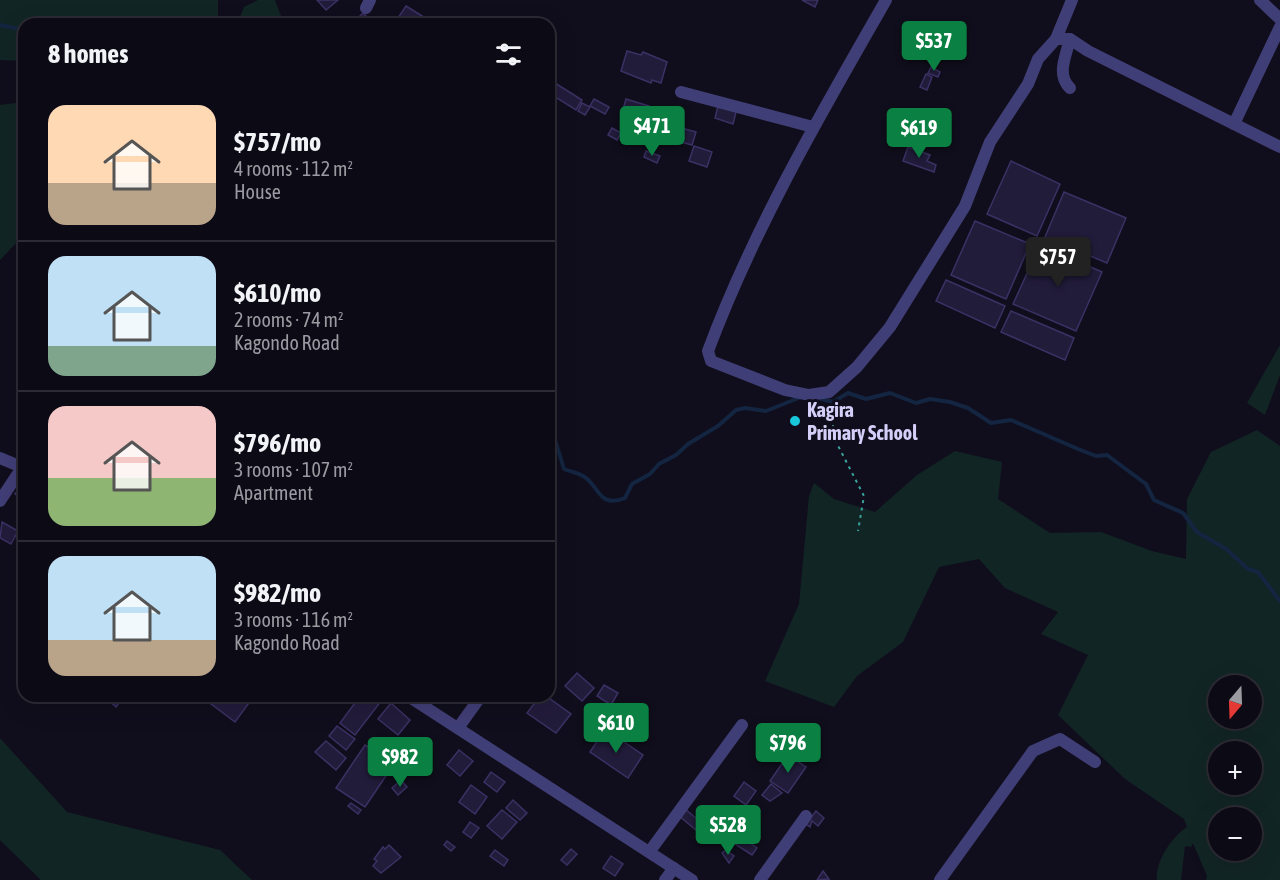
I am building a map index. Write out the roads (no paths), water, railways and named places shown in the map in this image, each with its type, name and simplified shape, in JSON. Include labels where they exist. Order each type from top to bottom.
[{"type":"street","points":[[886,0],[813,128],[725,303],[708,356],[711,361],[785,390],[820,395],[836,388],[890,327],[966,206],[990,142],[1028,84],[1038,59],[1056,39],[1072,0]]},
{"type":"street","points":[[1260,0],[1280,20]]},
{"type":"street","points":[[1234,124],[1280,27]]},
{"type":"street","points":[[1056,39],[1070,39],[1088,51],[1280,147]]},
{"type":"street","points":[[1070,39],[1061,74],[1064,82],[1070,88]]},
{"type":"street","points":[[681,92],[813,128]]},
{"type":"street","points":[[0,458],[18,467]]},
{"type":"street","points":[[0,501],[18,474]]},
{"type":"street","points":[[417,702],[692,880]]},
{"type":"street","points":[[458,728],[477,702]]},
{"type":"street","points":[[650,851],[742,725]]},
{"type":"street","points":[[940,880],[1033,751],[1060,740],[1095,762]]},
{"type":"street","points":[[760,880],[807,816]]},
{"type":"street","points":[[665,880],[674,868]]},
{"type":"waterway","points":[[0,25],[18,29]]},
{"type":"waterway","points":[[818,398],[833,402],[848,393],[866,399],[890,393],[916,403],[930,399],[950,402],[968,408],[991,423],[1011,420],[1096,456],[1107,455],[1146,484],[1154,500],[1183,513],[1197,532],[1226,549],[1248,569],[1258,572],[1280,601]]},
{"type":"waterway","points":[[555,442],[564,469],[586,478],[605,499],[617,500],[625,498],[632,484],[650,474],[659,464],[676,455],[688,444],[718,426],[736,410],[745,408],[766,411],[801,397]]},
{"type":"place","name":"Kagira Primary School","points":[[795,421]]}]
